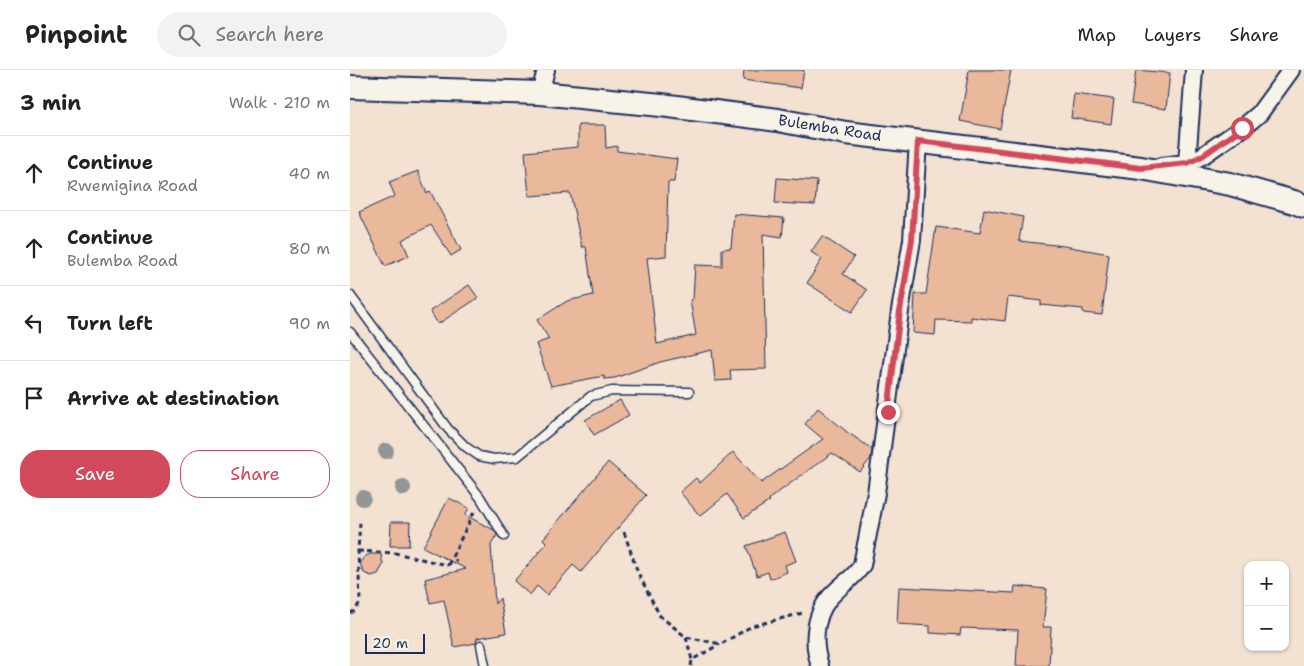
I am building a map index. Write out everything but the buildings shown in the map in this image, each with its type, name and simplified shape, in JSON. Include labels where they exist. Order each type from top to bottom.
[{"type":"main road","name":"Bulemba Road","points":[[350,87],[540,93],[660,105],[778,120],[846,132],[1141,168],[1230,184],[1304,206]]},
{"type":"street","points":[[540,93],[546,70]]},
{"type":"street","points":[[1187,163],[1194,70]]},
{"type":"street","points":[[1141,168],[1187,163],[1202,156],[1259,114],[1290,70]]},
{"type":"street","points":[[820,666],[815,644],[815,632],[822,608],[835,591],[859,570],[864,556],[876,493],[900,311],[912,240],[918,141]]},
{"type":"lane","points":[[350,295],[448,429],[466,447],[479,456],[494,460],[517,457],[591,396],[612,391],[689,392]]},
{"type":"lane","points":[[350,332],[480,498],[504,536]]},
{"type":"lane","points":[[481,645],[485,666]]},
{"type":"path","points":[[448,565],[480,498]]},
{"type":"path","points":[[350,613],[355,611],[360,602],[358,551],[360,522]]},
{"type":"path","points":[[624,532],[638,573],[660,616],[686,637],[721,644]]},
{"type":"path","points":[[358,551],[394,553],[448,565],[457,560]]},
{"type":"path","points":[[692,660],[752,626],[822,608]]},
{"type":"path","points":[[686,637],[692,660],[691,666]]},
{"type":"route","points":[[888,412],[900,311],[912,240],[918,141],[1141,168],[1187,163],[1202,156],[1242,128]]}]
